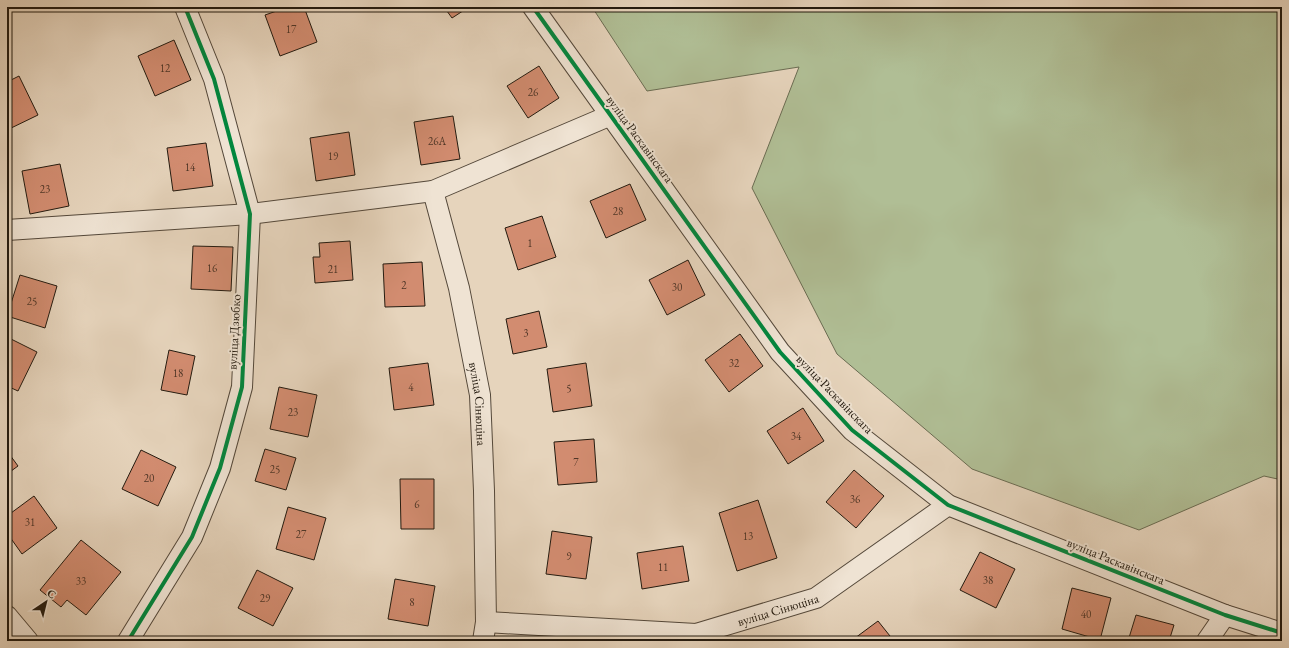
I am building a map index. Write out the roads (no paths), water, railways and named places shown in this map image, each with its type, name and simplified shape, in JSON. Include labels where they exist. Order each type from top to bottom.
[{"type":"street","name":"вуліца Дзюбко","points":[[128,641],[192,537],[220,468],[242,387],[250,214],[214,79],[185,7]]},
{"type":"street","name":"вуліца Раскавінскага","points":[[533,7],[780,352],[852,430],[948,505],[1225,615],[1282,633]]},
{"type":"street","points":[[7,230],[250,214],[433,191],[611,115]]},
{"type":"street","name":"вуліца Сінюціна","points":[[433,191],[459,288],[480,395],[484,491],[484,632],[696,634],[816,598],[948,505]]},
{"type":"street","points":[[1207,641],[1225,615]]},
{"type":"street","points":[[7,616],[28,641]]}]
